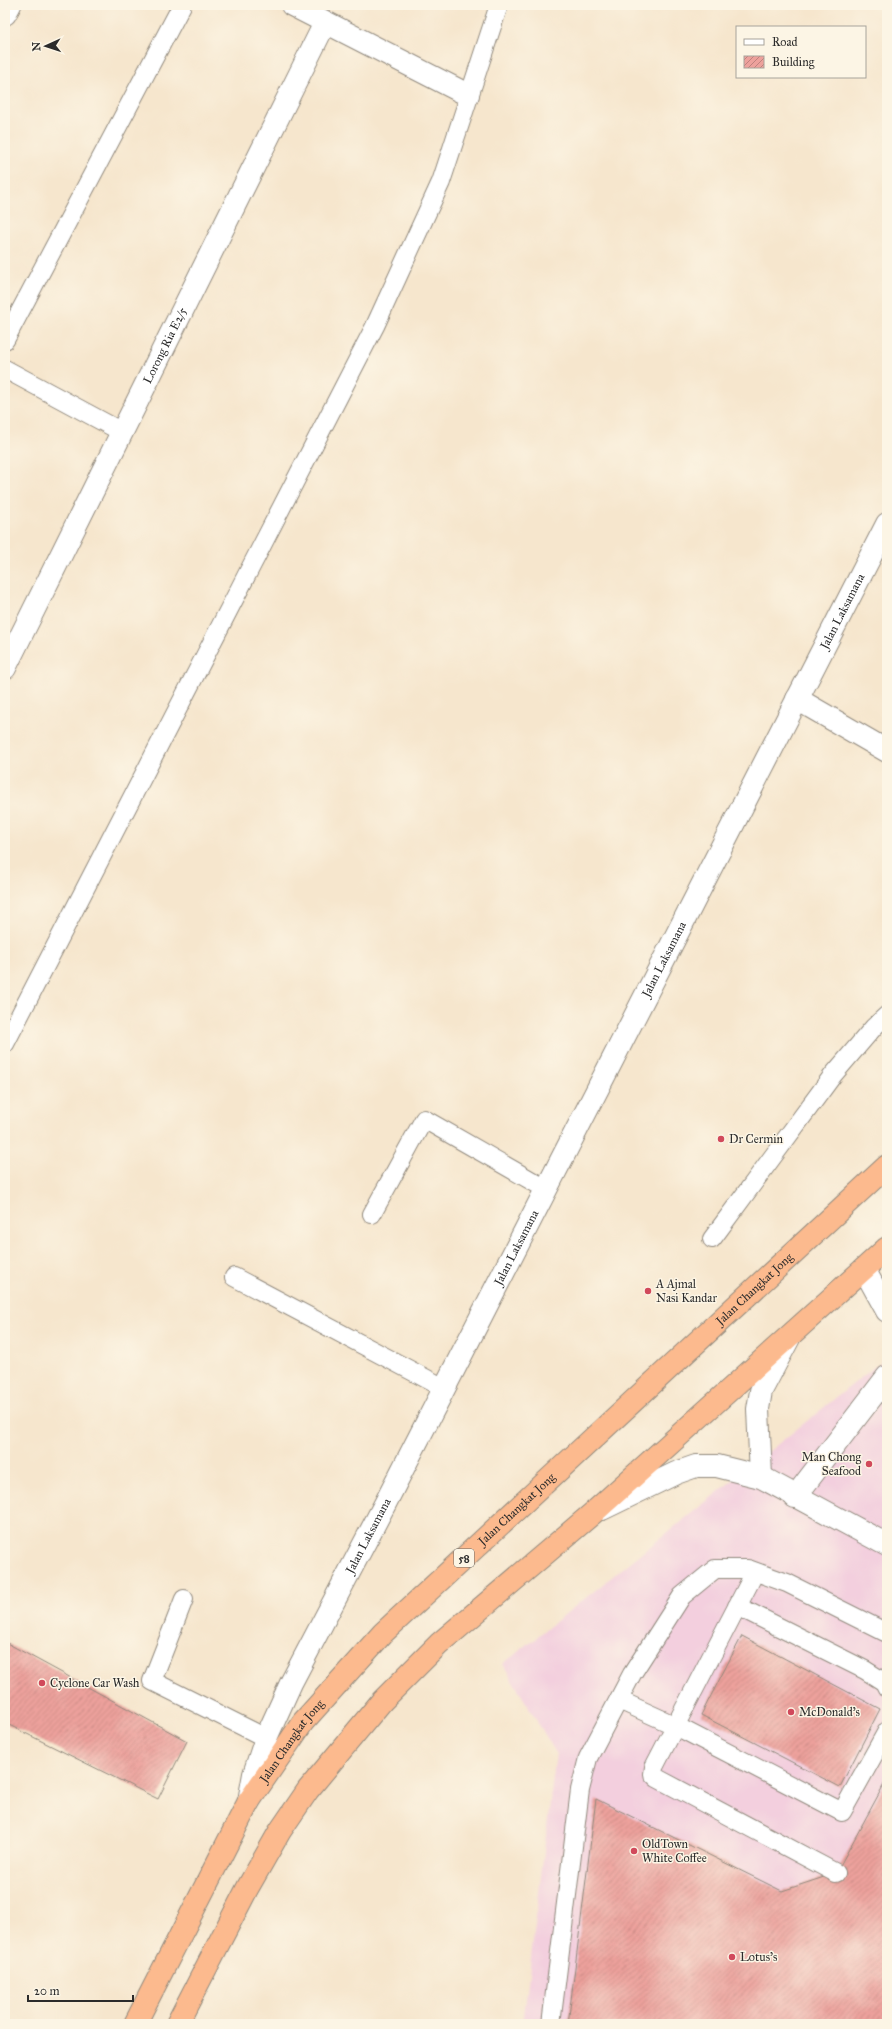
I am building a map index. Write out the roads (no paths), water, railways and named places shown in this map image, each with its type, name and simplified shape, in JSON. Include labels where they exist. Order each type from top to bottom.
[{"type":"highway","name":"Jalan Changkat Jong","points":[[135,2024],[249,1801],[303,1722],[383,1633],[887,1166]]},
{"type":"highway","points":[[177,2024],[248,1887],[280,1830],[308,1790],[382,1701],[439,1644],[593,1513],[789,1338],[887,1248]]},
{"type":"street","points":[[5,14],[10,5]]},
{"type":"street","points":[[292,5],[468,95]]},
{"type":"street","name":"Lorong Ria E2/5","points":[[5,668],[326,23]]},
{"type":"street","name":"Jalan Laksamana","points":[[249,1801],[254,1774],[266,1738],[291,1683],[887,524]]},
{"type":"street","points":[[797,699],[887,750]]},
{"type":"street","points":[[864,1269],[887,1311]]},
{"type":"street","points":[[761,1477],[758,1409],[761,1391],[789,1338]]},
{"type":"street","points":[[795,1497],[887,1377]]},
{"type":"street","points":[[593,1513],[676,1473],[696,1466],[717,1466],[761,1477],[795,1497],[887,1545]]},
{"type":"lane","points":[[5,340],[182,5]]},
{"type":"lane","points":[[7,1034],[374,326],[441,182],[468,95],[499,5]]},
{"type":"lane","points":[[5,369],[122,432]]},
{"type":"lane","points":[[712,1239],[833,1075],[874,1027],[887,1015]]},
{"type":"lane","points":[[372,1214],[424,1119],[546,1189]]},
{"type":"lane","points":[[234,1277],[444,1388]]},
{"type":"lane","points":[[551,2024],[580,1790],[588,1758],[632,1674],[682,1596],[715,1569],[748,1569],[787,1584],[887,1633]]},
{"type":"lane","points":[[755,1572],[654,1767],[653,1774],[657,1778],[836,1873]]},
{"type":"lane","points":[[184,1599],[152,1682],[266,1738]]},
{"type":"lane","points":[[737,1606],[866,1670],[884,1682],[887,1688]]},
{"type":"lane","points":[[619,1700],[676,1726],[842,1812],[887,1731]]},
{"type":"place","name":"Dr Cermin","points":[[721,1139]]},
{"type":"place","name":"A Ajmal Nasi Kandar","points":[[648,1291]]},
{"type":"place","name":"Man Chong Seafood","points":[[869,1464]]},
{"type":"place","name":"Cyclone Car Wash","points":[[42,1683]]},
{"type":"place","name":"McDonald's","points":[[791,1712]]},
{"type":"place","name":"OldTown White Coffee","points":[[634,1851]]},
{"type":"place","name":"Lotus's","points":[[732,1957]]}]
